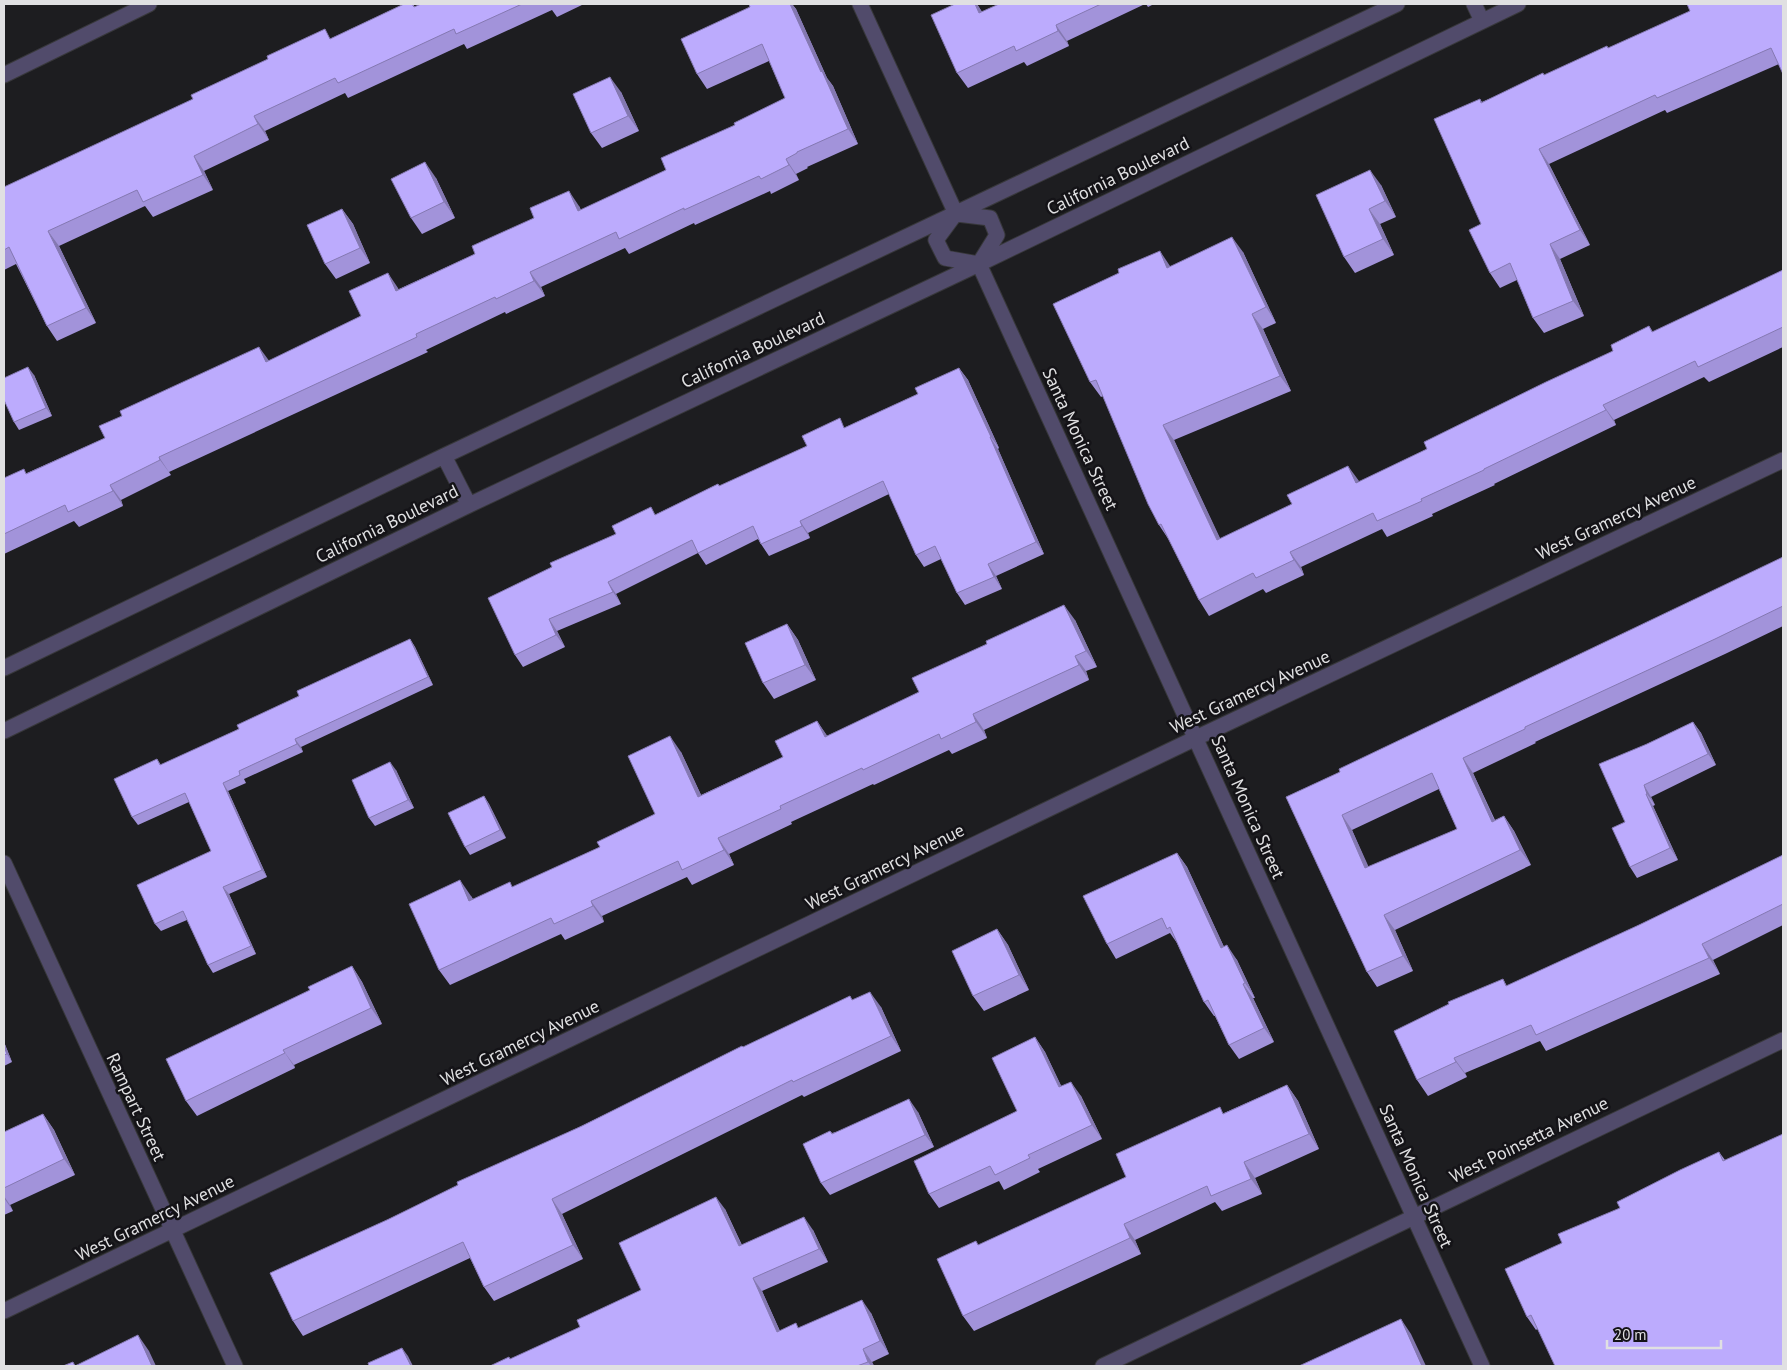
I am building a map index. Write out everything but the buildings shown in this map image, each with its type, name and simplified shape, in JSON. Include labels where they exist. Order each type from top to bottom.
[{"type":"street","points":[[4,75],[150,4]]},
{"type":"street","points":[[860,4],[956,214]]},
{"type":"street","name":"California Boulevard","points":[[4,668],[444,456],[1397,4]]},
{"type":"street","points":[[1474,4],[1482,21]]},
{"type":"street","name":"California Boulevard","points":[[4,731],[469,505],[979,264],[1518,4]]},
{"type":"street","points":[[956,214],[990,218],[997,235],[979,264],[945,258],[936,240],[956,214]]},
{"type":"street","name":"Santa Monica Street","points":[[979,264],[1482,1366]]},
{"type":"street","points":[[444,456],[469,505]]},
{"type":"street","name":"West Gramercy Avenue","points":[[4,1311],[1196,738],[1783,460]]},
{"type":"street","name":"Rampart Street","points":[[4,863],[235,1366]]},
{"type":"street","name":"West Poinsetta Avenue","points":[[1102,1366],[1783,1040]]}]
